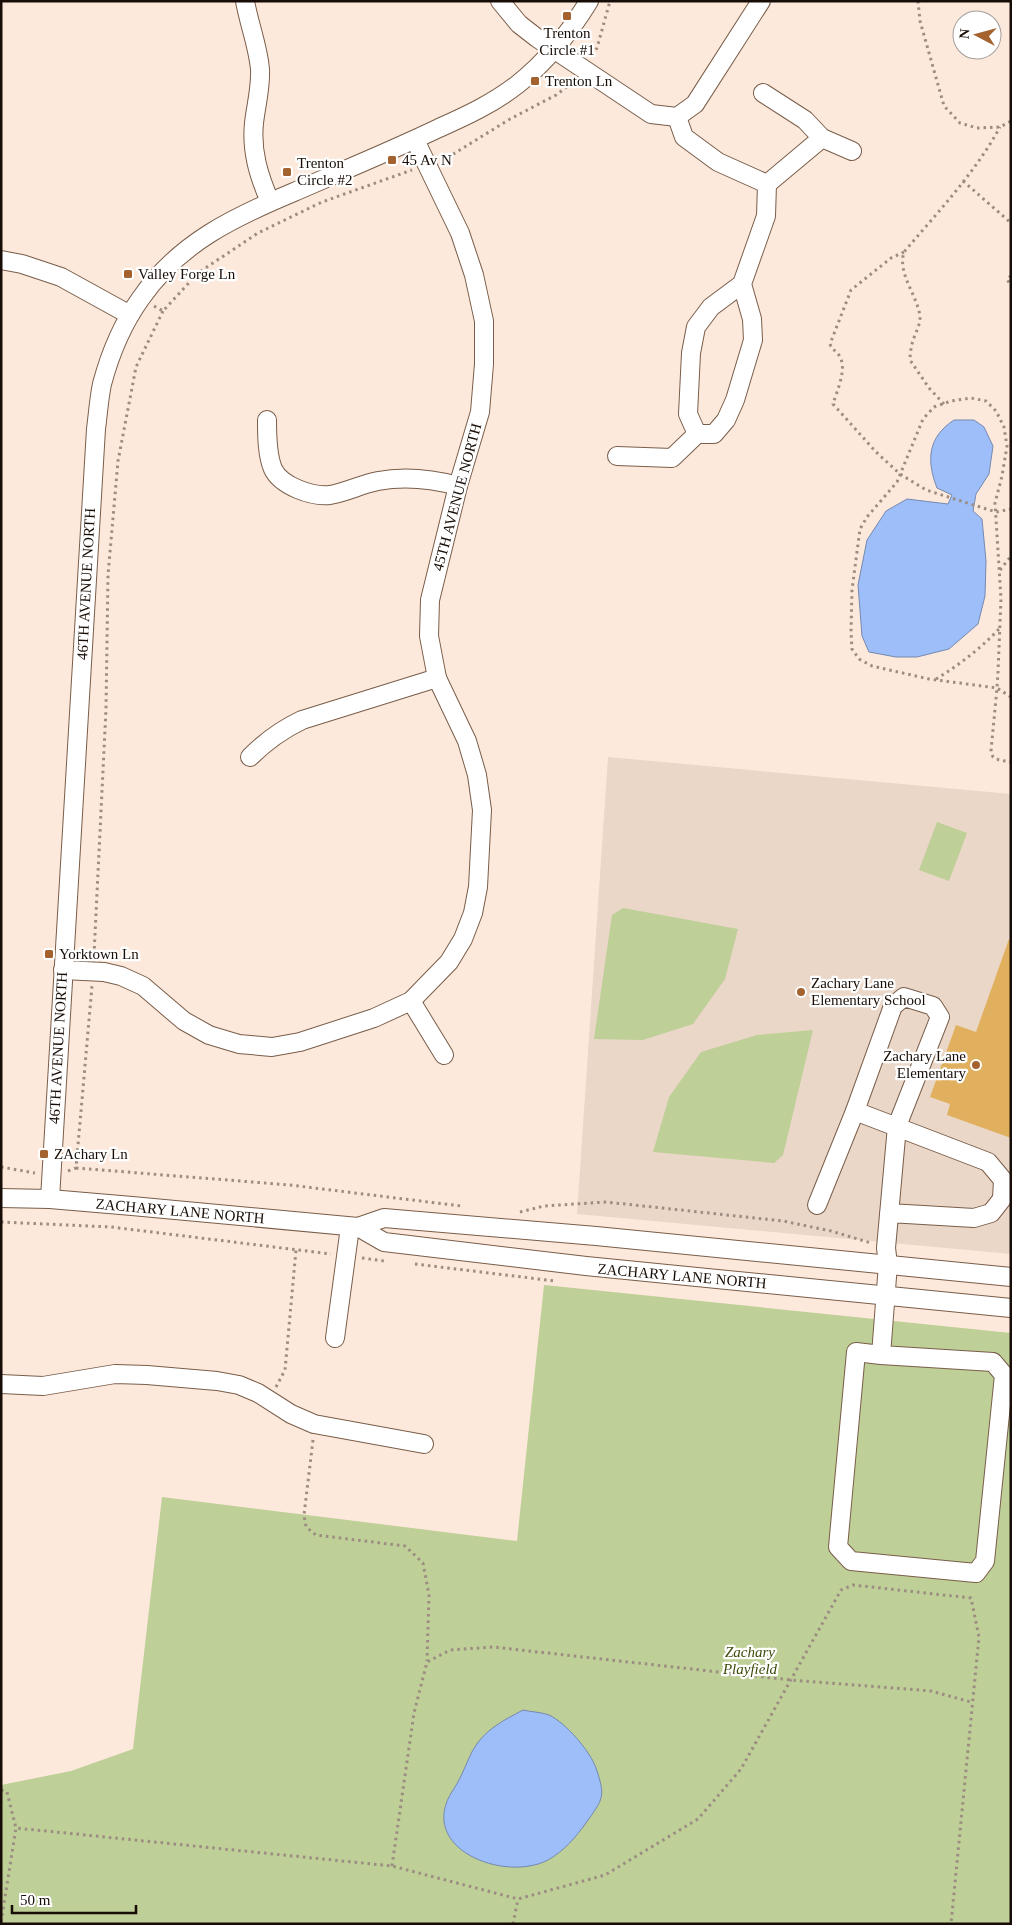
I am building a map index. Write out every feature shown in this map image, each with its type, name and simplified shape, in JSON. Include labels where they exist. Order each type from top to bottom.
[{"type":"street","points":[[245,1],[260,69],[260,97],[254,123],[253,146],[257,171],[270,202]]},
{"type":"street","points":[[500,1],[519,24],[537,38],[651,114],[677,117],[695,104],[761,1]]},
{"type":"street","points":[[415,140],[492,101],[518,84],[572,29],[589,1]]},
{"type":"street","points":[[762,93],[805,120],[822,138],[852,151]]},
{"type":"street","points":[[677,117],[684,137],[718,162],[767,184]]},
{"type":"street","points":[[697,434],[688,414],[691,353],[696,327],[711,307],[742,284],[766,216],[767,184],[822,138]]},
{"type":"street","name":"46TH AVENUE NORTH","points":[[50,1199],[96,429],[102,384],[115,345],[141,297],[159,275],[208,233],[270,202],[415,140]]},
{"type":"street","name":"45TH AVENUE NORTH","points":[[412,1001],[450,962],[463,939],[473,913],[478,887],[482,810],[477,775],[467,741],[437,678],[429,636],[430,600],[458,486],[480,412],[484,364],[484,321],[474,275],[460,233],[415,140]]},
{"type":"street","points":[[1,260],[22,264],[61,277],[130,315]]},
{"type":"street","points":[[617,456],[672,458],[697,434],[714,434],[726,420],[735,400],[754,340],[752,319],[742,284]]},
{"type":"street","points":[[267,420],[268,445],[274,470],[289,485],[307,493],[328,495],[348,491],[377,481],[408,478],[434,480],[458,486]]},
{"type":"street","points":[[250,758],[264,742],[281,729],[302,720],[437,678]]},
{"type":"street","points":[[63,970],[93,971],[121,976],[143,986],[184,1021],[210,1034],[239,1044],[272,1047],[300,1042],[374,1018],[412,1001],[444,1055]]},
{"type":"street","points":[[817,1205],[856,1111],[893,1006],[904,997],[933,1006],[940,1018],[897,1126],[889,1213],[881,1355]]},
{"type":"street","points":[[856,1111],[988,1162],[1003,1180],[1002,1199],[991,1213],[974,1218],[889,1213]]},
{"type":"street","name":"ZACHARY LANE NORTH","points":[[1,1198],[50,1199],[354,1227],[384,1242],[586,1266],[1011,1308]]},
{"type":"street","name":"ZACHARY LANE NORTH","points":[[354,1227],[384,1218],[587,1235],[887,1256],[1011,1277]]},
{"type":"street","points":[[335,1338],[354,1227]]},
{"type":"street","points":[[856,1352],[881,1355],[993,1362],[1004,1375],[985,1561],[976,1572],[851,1561],[838,1547],[856,1352]]},
{"type":"street","points":[[1,1384],[44,1386],[114,1374],[216,1381],[239,1385],[258,1393],[291,1414],[314,1424],[424,1444]]},
{"type":"path","points":[[76,1168],[93,971],[106,709],[108,575],[118,461],[136,367],[163,311],[198,273],[258,233],[322,202],[404,172],[429,167],[447,159],[469,143],[556,95],[575,81],[597,48],[610,1]]},
{"type":"path","points":[[918,1],[920,21],[944,106],[960,124],[977,128],[1000,127],[1011,121]]},
{"type":"path","points":[[944,404],[929,388],[910,360],[912,342],[919,327],[920,316],[904,270],[902,258],[904,252],[963,181],[992,142],[1000,127]]},
{"type":"path","points":[[963,181],[1011,223]]},
{"type":"path","points":[[904,252],[890,258],[851,290],[830,344],[832,349],[839,354],[842,362],[841,376],[833,404],[876,452],[900,474],[926,490],[996,512],[1011,509]]},
{"type":"path","points":[[1011,276],[1007,280],[1011,286]]},
{"type":"path","points":[[141,297],[163,311]]},
{"type":"path","points":[[1011,697],[997,688],[935,680],[872,666],[859,660],[852,649],[852,590],[860,530],[867,517],[897,482],[923,419],[934,407],[971,398],[986,400],[996,411],[1004,427],[1006,446],[1002,476],[995,503],[1000,571],[1000,629],[997,688],[991,751],[993,758],[1011,762]]},
{"type":"path","points":[[1000,571],[1011,556]]},
{"type":"path","points":[[935,680],[960,665],[1000,629]]},
{"type":"path","points":[[1,1167],[51,1175],[76,1168],[290,1185],[462,1206]]},
{"type":"path","points":[[518,1212],[544,1206],[606,1202],[783,1221],[831,1231],[887,1256]]},
{"type":"path","points":[[269,1400],[285,1370],[296,1250]]},
{"type":"path","points":[[314,1424],[304,1514],[306,1527],[316,1535],[405,1546],[423,1563],[429,1595],[427,1662],[414,1713],[392,1866]]},
{"type":"path","points":[[16,1828],[392,1866],[518,1899],[605,1875],[698,1819],[741,1769],[841,1590],[853,1585],[972,1598],[979,1637],[971,1702],[951,1924]]},
{"type":"path","points":[[427,1662],[450,1650],[493,1647],[791,1680],[931,1691],[971,1702]]},
{"type":"path","points":[[1,1790],[7,1792],[16,1828],[1,1922]]},
{"type":"path","points":[[513,1924],[518,1899]]},
{"type":"shaded area","name":"Zachary Lane Elementary School","points":[[608,757],[1011,794],[1011,1254],[577,1214]]},
{"type":"green space","points":[[937,822],[967,833],[949,881],[919,870]]},
{"type":"green space","points":[[623,908],[738,929],[725,979],[693,1024],[643,1040],[594,1039],[612,915]]},
{"type":"green space","points":[[813,1030],[783,1155],[774,1163],[653,1152],[669,1097],[701,1052],[757,1035]]},
{"type":"green space","name":"Zachary Playfield","points":[[544,1285],[1011,1333],[1011,1924],[1,1924],[1,1785],[71,1771],[133,1749],[162,1497],[517,1541]]},
{"type":"water","points":[[954,420],[974,420],[984,427],[993,446],[989,474],[976,494],[973,511],[982,519],[986,561],[985,596],[978,624],[949,649],[917,657],[896,657],[869,652],[862,636],[858,585],[867,540],[886,511],[907,499],[948,504],[952,495],[937,488],[931,468],[931,459],[934,442],[945,427]]},
{"type":"water","points":[[523,1710],[549,1715],[570,1731],[593,1761],[602,1792],[599,1803],[592,1815],[564,1848],[548,1860],[530,1866],[509,1867],[489,1863],[470,1855],[455,1844],[446,1829],[444,1811],[478,1743],[495,1726]]},
{"type":"building","name":"Zachary Lane Elementary","points":[[1009,939],[1011,940],[1011,1138],[947,1115],[950,1104],[930,1097],[956,1025],[976,1032]]},
{"type":"place","name":"Trenton Circle #1","points":[[567,16]]},
{"type":"place","name":"Trenton Ln","points":[[535,81]]},
{"type":"place","name":"45 Av N","points":[[392,160]]},
{"type":"place","name":"Trenton Circle #2","points":[[287,172]]},
{"type":"place","name":"Valley Forge Ln","points":[[128,274]]},
{"type":"place","name":"Yorktown Ln","points":[[49,954]]},
{"type":"place","name":"Zachary Lane Elementary School","points":[[801,992]]},
{"type":"place","name":"Zachary Lane Elementary","points":[[976,1065]]},
{"type":"place","name":"ZAchary Ln","points":[[44,1154]]}]
